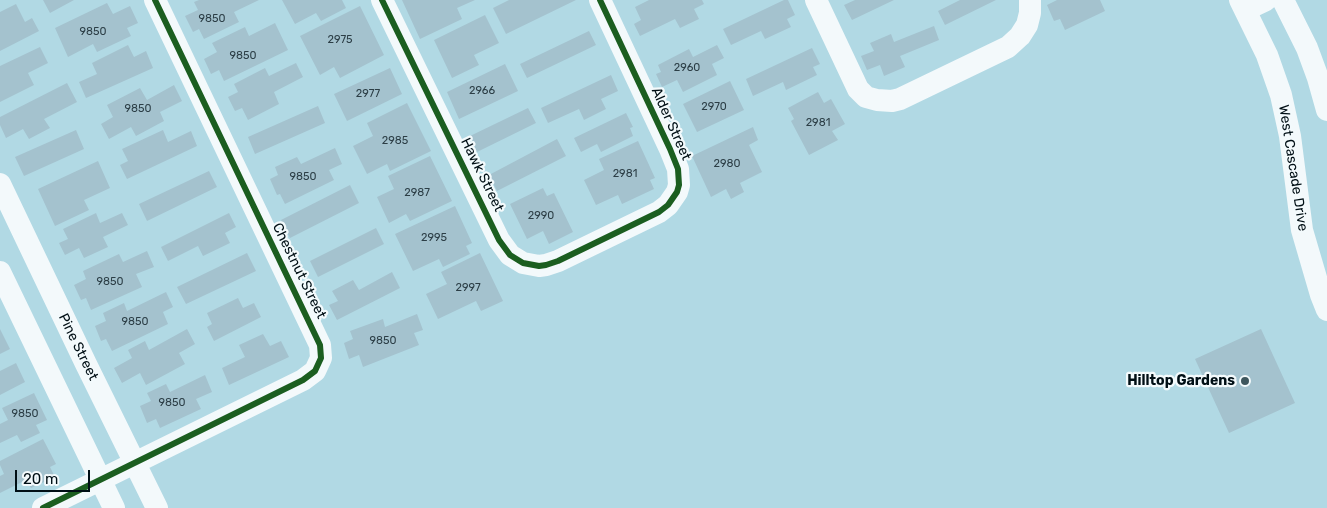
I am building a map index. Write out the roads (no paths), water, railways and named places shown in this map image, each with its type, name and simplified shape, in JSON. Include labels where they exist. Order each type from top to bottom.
[{"type":"street","name":"Chestnut Street","points":[[43,508],[303,380],[315,371],[321,358],[320,345],[155,0]]},
{"type":"street","name":"Hawk Street","points":[[382,0],[499,240],[510,255],[523,262],[538,266],[546,265],[617,232]]},
{"type":"street","name":"Alder Street","points":[[600,0],[678,169],[679,185],[677,192],[668,205],[659,212],[617,232]]},
{"type":"street","points":[[816,0],[858,89],[866,97],[892,101],[900,99],[1008,47],[1020,36],[1027,25],[1030,13],[1030,0]]},
{"type":"street","points":[[1243,5],[1266,0]]},
{"type":"street","points":[[1283,0],[1307,48],[1327,110]]},
{"type":"street","name":"West Cascade Drive","points":[[1243,5],[1267,55],[1280,95],[1290,136],[1302,230],[1327,310]]},
{"type":"street","name":"Pine Street","points":[[0,184],[157,508]]},
{"type":"street","points":[[0,272],[114,508]]},
{"type":"street","points":[[53,382],[86,364]]},
{"type":"place","name":"Hilltop Gardens","points":[[1245,381]]}]
